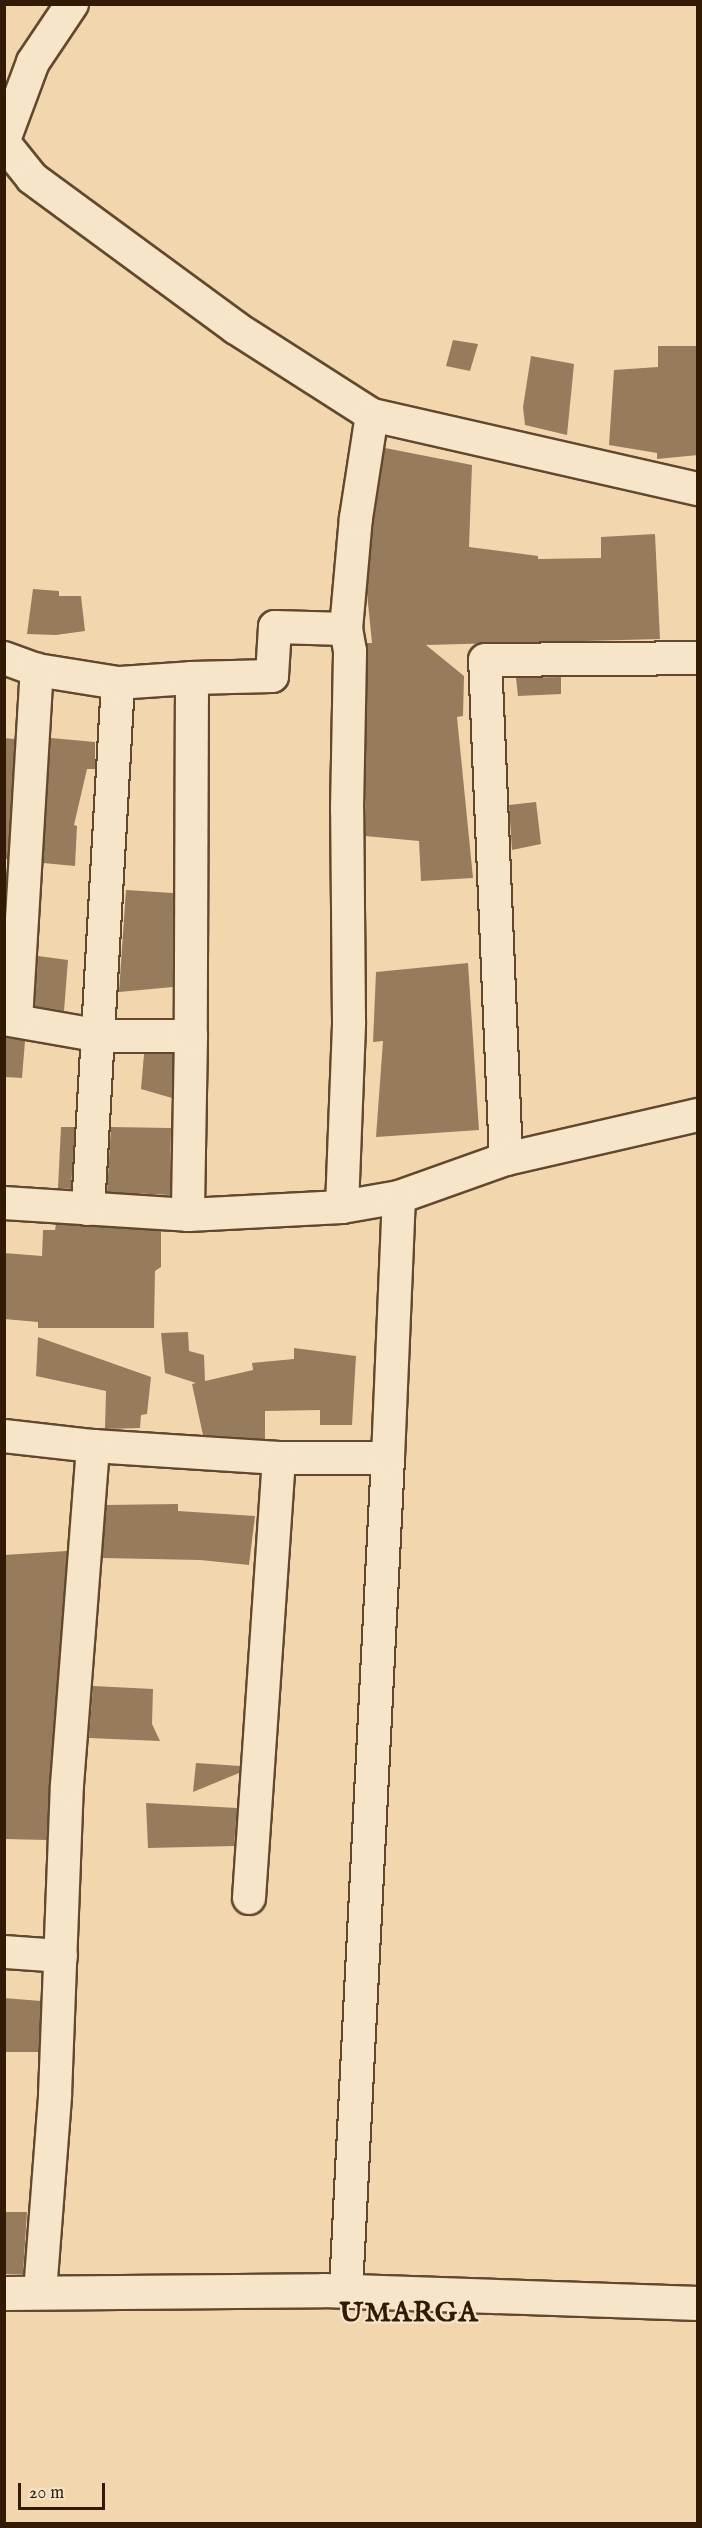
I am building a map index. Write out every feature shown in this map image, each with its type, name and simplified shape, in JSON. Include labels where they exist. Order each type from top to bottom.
[{"type":"street","points":[[72,4],[33,62],[4,142],[32,178],[236,328],[372,415],[698,489]]},
{"type":"street","points":[[342,1207],[349,1022],[347,810],[350,651],[346,629],[356,518],[372,415]]},
{"type":"street","points":[[4,658],[37,670],[117,683],[272,676],[275,627],[346,629]]},
{"type":"street","points":[[506,1159],[485,660],[698,658]]},
{"type":"street","points":[[37,670],[10,1020],[100,1036],[191,1036]]},
{"type":"street","points":[[188,1215],[192,678]]},
{"type":"street","points":[[88,1209],[100,1036],[117,683]]},
{"type":"street","points":[[4,1203],[188,1215],[342,1207],[399,1197],[506,1159],[698,1115]]},
{"type":"street","points":[[346,2290],[399,1197]]},
{"type":"street","points":[[4,1436],[93,1446],[279,1458],[388,1458]]},
{"type":"street","points":[[40,2292],[55,2096],[67,1785],[93,1446]]},
{"type":"street","points":[[249,1898],[279,1458]]},
{"type":"street","points":[[4,1952],[61,1956]]},
{"type":"street","points":[[4,2293],[346,2290],[698,2303]]},
{"type":"building","points":[[453,340],[478,344],[470,371],[446,366]]},
{"type":"building","points":[[658,346],[697,346],[698,455],[657,459],[657,453],[609,445],[614,370],[658,367]]},
{"type":"building","points":[[531,356],[574,364],[567,435],[525,425],[523,407]]},
{"type":"building","points":[[385,448],[472,465],[469,547],[538,556],[538,559],[601,558],[601,537],[655,534],[660,639],[426,645],[464,676],[463,716],[457,717],[473,878],[421,881],[419,841],[365,836],[367,643],[372,643],[367,593],[374,520]]},
{"type":"building","points":[[33,589],[59,591],[59,596],[81,596],[85,631],[56,635],[27,634]]},
{"type":"building","points":[[561,677],[561,694],[518,696],[516,678]]},
{"type":"building","points":[[4,738],[15,739],[8,859],[4,859]]},
{"type":"building","points":[[51,738],[95,742],[95,769],[87,769],[74,825],[77,826],[75,866],[43,863]]},
{"type":"building","points":[[536,802],[541,844],[512,850],[509,805]]},
{"type":"building","points":[[126,890],[173,893],[173,987],[119,992]]},
{"type":"building","points":[[38,956],[68,960],[64,1011],[35,1006]]},
{"type":"building","points":[[468,963],[479,1130],[376,1137],[383,1041],[373,1042],[376,972]]},
{"type":"building","points":[[4,1037],[25,1041],[22,1078],[4,1077]]},
{"type":"building","points":[[144,1054],[173,1054],[172,1098],[141,1089]]},
{"type":"building","points":[[61,1127],[75,1127],[71,1189],[58,1188]]},
{"type":"building","points":[[111,1127],[171,1128],[170,1195],[107,1192]]},
{"type":"building","points":[[56,1224],[161,1231],[161,1267],[155,1271],[154,1328],[38,1328],[38,1322],[4,1319],[4,1253],[42,1256],[43,1230],[55,1230]]},
{"type":"building","points":[[188,1332],[189,1351],[204,1355],[205,1381],[253,1370],[252,1363],[294,1359],[294,1348],[356,1356],[352,1425],[320,1425],[320,1410],[265,1411],[265,1439],[203,1435],[192,1384],[196,1383],[165,1373],[161,1333]]},
{"type":"building","points":[[38,1337],[151,1377],[147,1414],[141,1415],[140,1428],[105,1429],[106,1391],[36,1376]]},
{"type":"building","points":[[178,1504],[178,1511],[255,1516],[249,1565],[200,1560],[102,1558],[106,1505]]},
{"type":"building","points":[[67,1551],[47,1840],[4,1839],[4,1555]]},
{"type":"building","points":[[93,1686],[153,1689],[152,1724],[160,1741],[89,1738]]},
{"type":"building","points":[[196,1763],[240,1766],[239,1773],[193,1792]]},
{"type":"building","points":[[146,1803],[237,1808],[234,1846],[148,1848]]},
{"type":"building","points":[[4,1998],[41,2001],[39,2052],[4,2052]]},
{"type":"building","points":[[4,2212],[27,2212],[23,2274],[4,2274]]},
{"type":"district","name":"UMARGA","points":[[409,2314]]}]
